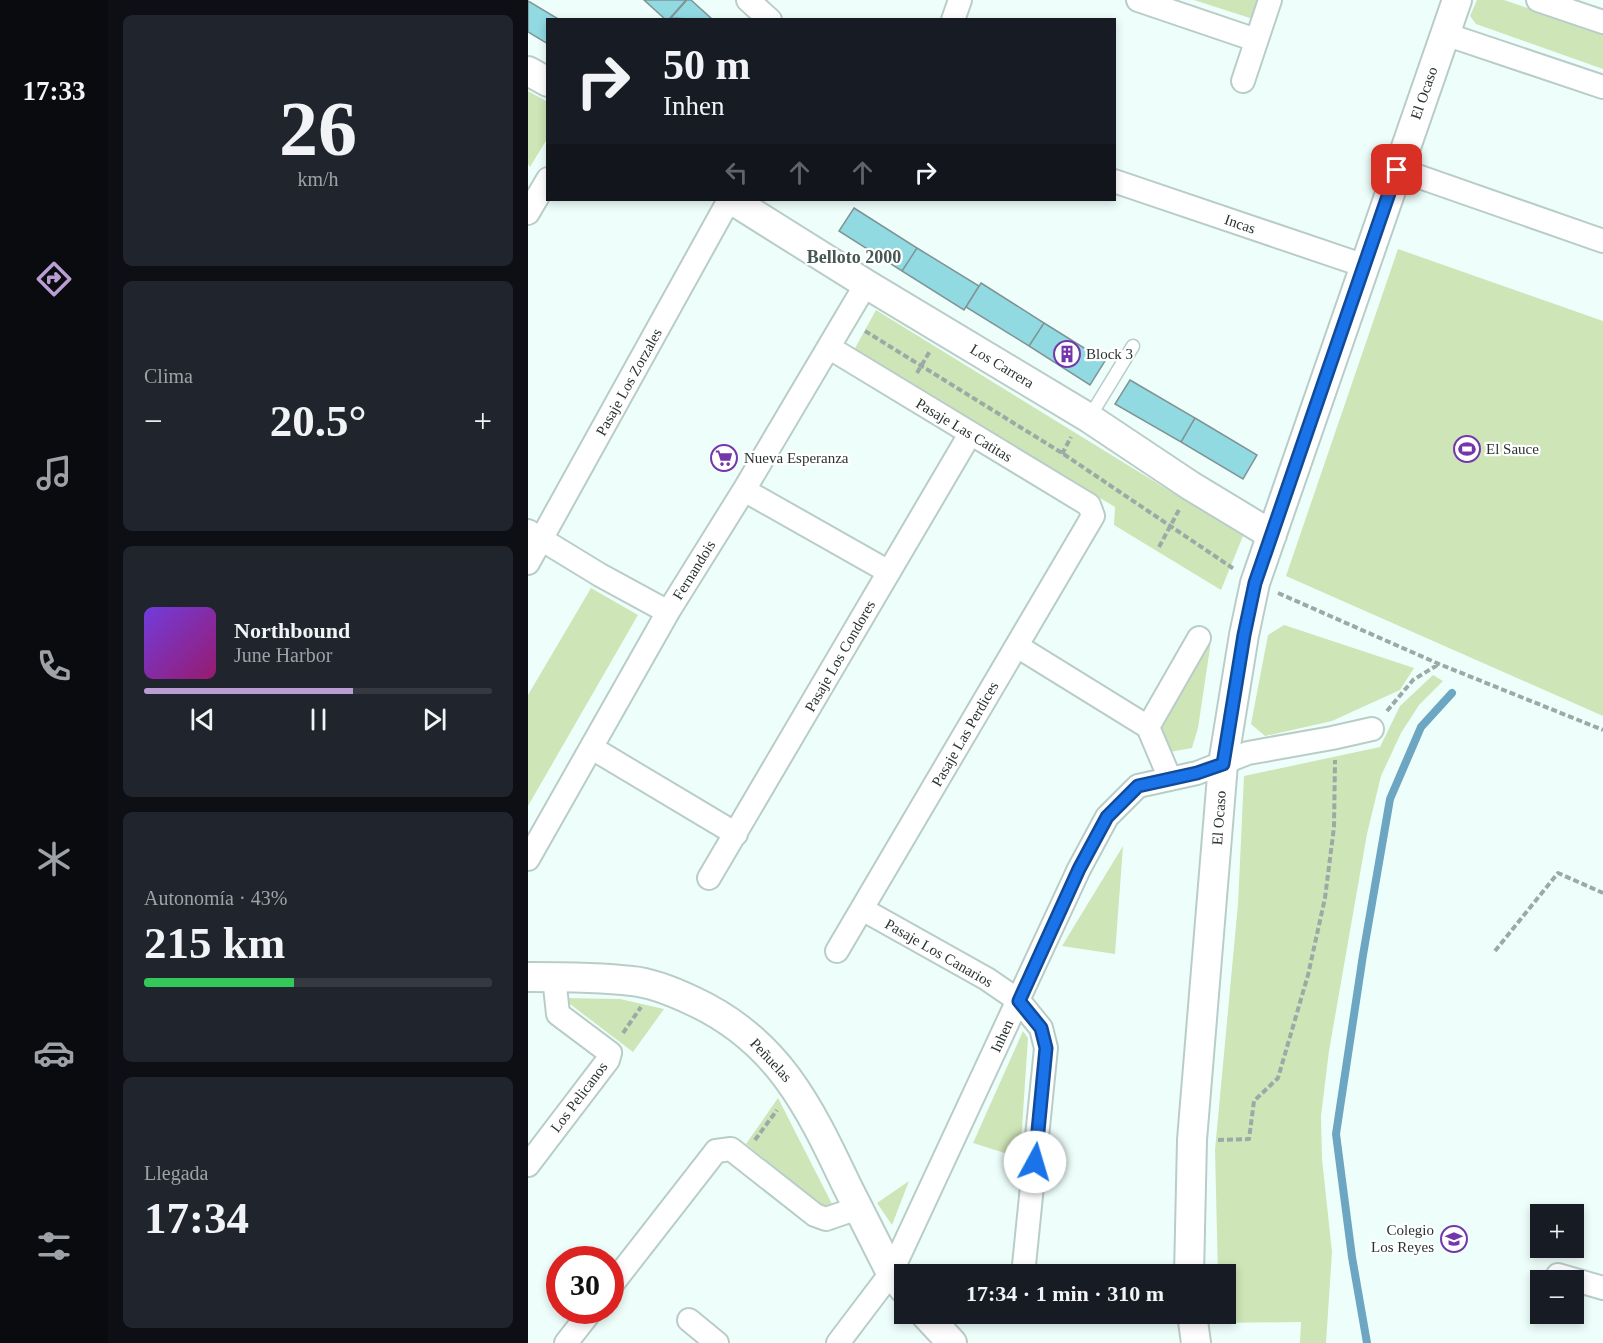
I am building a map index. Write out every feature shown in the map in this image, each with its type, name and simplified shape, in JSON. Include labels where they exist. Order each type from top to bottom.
[{"type":"street","points":[[748,0],[768,18]]},
{"type":"street","points":[[954,18],[960,0]]},
{"type":"street","points":[[1138,0],[1256,40]]},
{"type":"street","points":[[1243,81],[1270,0]]},
{"type":"street","name":"El Ocaso","points":[[1189,1264],[1192,1140],[1223,764],[1255,583],[1457,0]]},
{"type":"street","points":[[1538,0],[1603,22]]},
{"type":"street","points":[[1445,34],[1603,87]]},
{"type":"street","points":[[528,71],[546,81]]},
{"type":"street","points":[[1397,170],[1603,241]]},
{"type":"street","points":[[529,206],[546,182]]},
{"type":"street","name":"Incas","points":[[1116,182],[1365,266]]},
{"type":"street","name":"Los Carrera","points":[[742,203],[866,284],[1087,417],[1191,486],[1272,535]]},
{"type":"street","name":"Pasaje Los Zorzales","points":[[528,563],[535,535],[742,203]]},
{"type":"street","name":"Fernandois","points":[[528,859],[668,612],[830,348],[866,284]]},
{"type":"street","name":"Pasaje Las Catitas","points":[[830,348],[1089,505],[1093,516]]},
{"type":"street","name":"Pasaje Los Condores","points":[[709,878],[970,434]]},
{"type":"street","points":[[744,490],[889,572]]},
{"type":"street","name":"Pasaje Las Perdices","points":[[837,951],[1093,516]]},
{"type":"street","points":[[535,535],[668,612]]},
{"type":"street","points":[[1148,727],[1199,638]]},
{"type":"street","points":[[1017,646],[1148,727],[1170,779]]},
{"type":"street","name":"Inhen","points":[[905,1264],[1019,1001],[1079,869],[1107,817],[1138,786],[1197,773],[1248,753],[1372,729]]},
{"type":"street","points":[[592,748],[736,834]]},
{"type":"street","name":"Pasaje Los Canarios","points":[[862,909],[987,979],[1019,1001],[1041,1028],[1046,1048],[1024,1264]]},
{"type":"street","name":"Peñuelas","points":[[541,977],[634,981],[675,993],[717,1012],[768,1054],[802,1096],[894,1274]]},
{"type":"street","name":"Los Pelicanos","points":[[528,1165],[608,1060],[610,1053],[558,1014],[541,977]]},
{"type":"street","points":[[624,1269],[716,1151],[730,1149],[815,1215],[826,1219],[858,1208]]},
{"type":"street","points":[[1584,1283],[1603,1288]]},
{"type":"street","name":"Inhen","points":[[838,1343],[894,1285]]},
{"type":"street","points":[[689,1320],[717,1343]]},
{"type":"street","points":[[566,1343],[581,1324]]},
{"type":"street","points":[[934,1324],[952,1343]]},
{"type":"street","points":[[1193,1324],[1196,1343]]},
{"type":"lane","points":[[1087,417],[1133,346]]},
{"type":"path","points":[[846,320],[922,364],[1062,453],[1255,583],[1439,664],[1603,730]]},
{"type":"path","points":[[906,395],[942,329]]},
{"type":"path","points":[[1046,480],[1087,417]]},
{"type":"path","points":[[1160,548],[1191,486]]},
{"type":"path","points":[[1372,729],[1413,680],[1439,664]]},
{"type":"path","points":[[1192,1140],[1249,1139],[1254,1101],[1278,1078],[1308,975],[1325,898],[1334,827],[1336,770],[1332,738]]},
{"type":"path","points":[[1495,951],[1558,873],[1603,893]]},
{"type":"path","points":[[610,1053],[655,987]]},
{"type":"green space","points":[[1194,0],[1263,0],[1256,20]]},
{"type":"green space","points":[[1477,0],[1504,0],[1603,34],[1603,69],[1476,24],[1470,16]]},
{"type":"green space","points":[[528,91],[546,101],[546,141],[530,167],[528,164]]},
{"type":"green space","name":"El Sauce","points":[[1398,249],[1603,321],[1603,716],[1286,576]]},
{"type":"green space","points":[[876,310],[1243,536],[1221,590],[1114,525],[1115,507],[854,350]]},
{"type":"green space","points":[[591,588],[638,615],[528,806],[528,695]]},
{"type":"green space","points":[[1284,625],[1414,668],[1400,690],[1332,721],[1265,736],[1251,724],[1268,635]]},
{"type":"green space","points":[[1211,641],[1198,728],[1192,748],[1164,753],[1157,732]]},
{"type":"green space","points":[[1433,675],[1443,681],[1419,705],[1401,733],[1381,776],[1367,834],[1329,1051],[1321,1116],[1322,1159],[1332,1252],[1326,1343],[1300,1343],[1301,1322],[1236,1323],[1236,1264],[1218,1264],[1215,1150],[1238,904],[1244,776],[1380,747],[1400,706]]},
{"type":"green space","points":[[1123,846],[1115,954],[1062,946]]},
{"type":"green space","points":[[562,998],[620,999],[664,1009],[633,1052]]},
{"type":"green space","points":[[1023,1031],[1028,1038],[1020,1158],[973,1143]]},
{"type":"green space","points":[[778,1098],[832,1204],[825,1208],[746,1144]]},
{"type":"green space","points":[[909,1181],[892,1225],[877,1203]]},
{"type":"building","points":[[644,0],[686,1],[671,18],[664,18]]},
{"type":"building","points":[[686,0],[691,0],[711,18],[670,18]]},
{"type":"building","points":[[528,1],[557,18],[546,18],[546,43],[528,32]]},
{"type":"building","points":[[854,208],[917,248],[902,271],[839,231]]},
{"type":"building","points":[[917,248],[979,286],[964,310],[902,271]]},
{"type":"building","points":[[981,283],[1044,323],[1029,346],[966,307]]},
{"type":"building","name":"Block 3","points":[[1044,323],[1105,361],[1090,385],[1029,346]]},
{"type":"building","points":[[1130,380],[1195,418],[1181,442],[1115,404]]},
{"type":"building","points":[[1195,418],[1257,455],[1243,479],[1181,442]]},
{"type":"waterway","points":[[1367,1343],[1352,1257],[1336,1134],[1363,955],[1390,799],[1421,727],[1452,693]]},
{"type":"place","name":"Block 3","points":[[1067,354]]},
{"type":"place","name":"El Sauce","points":[[1467,449]]},
{"type":"place","name":"Nueva Esperanza","points":[[724,458]]},
{"type":"place","name":"Colegio Los Reyes","points":[[1454,1239]]},
{"type":"district","name":"Belloto 2000","points":[[854,257]]},
{"type":"route","points":[[1035,1162],[1046,1048],[1041,1028],[1019,1001],[1079,869],[1107,817],[1138,786],[1197,773],[1223,764],[1255,583],[1397,170]]}]
